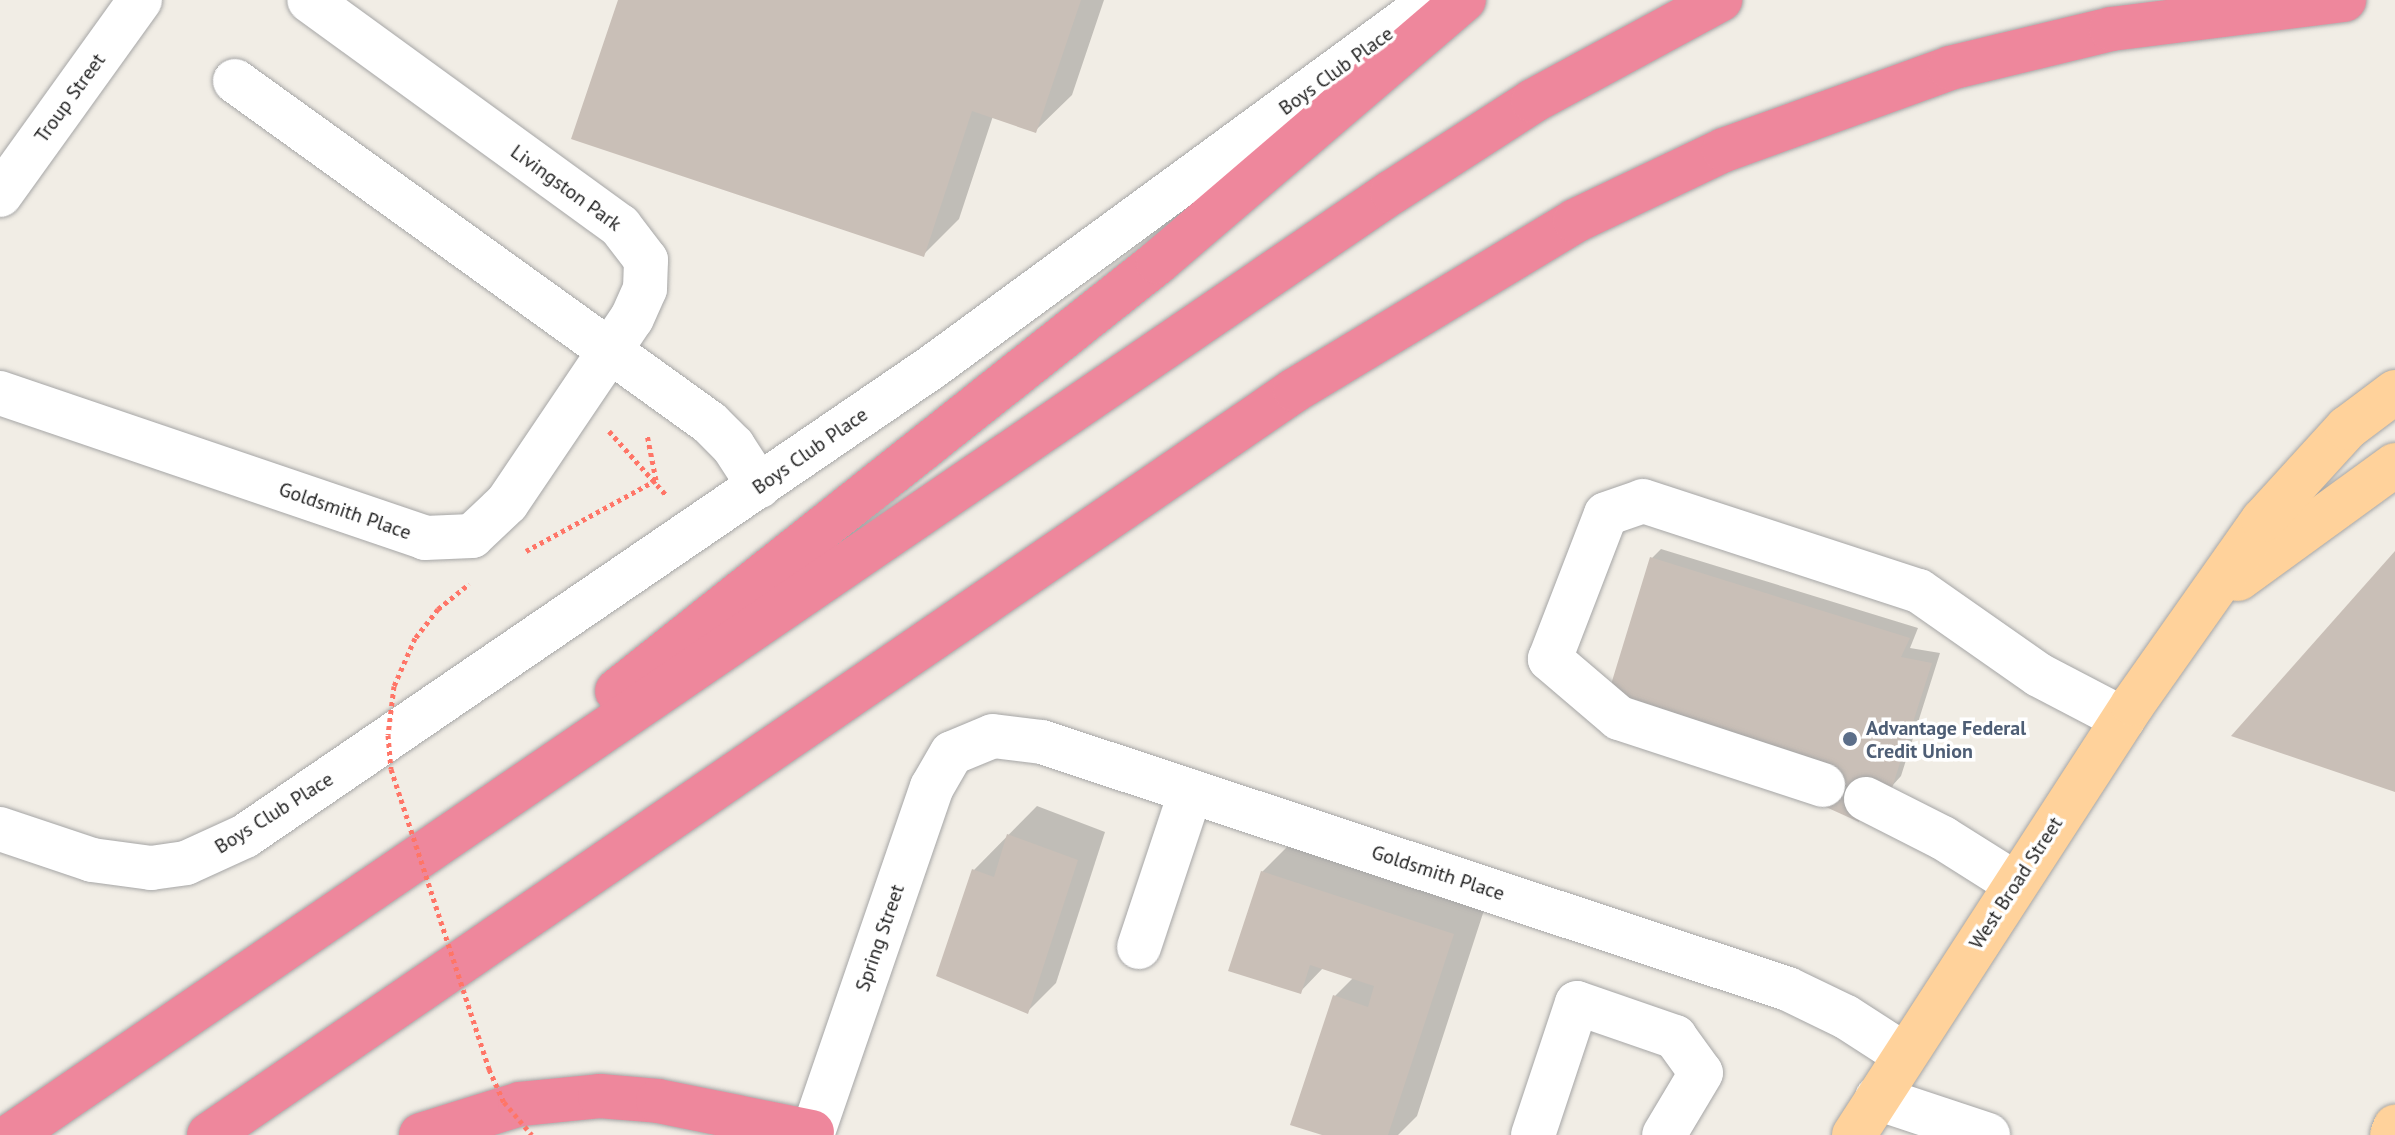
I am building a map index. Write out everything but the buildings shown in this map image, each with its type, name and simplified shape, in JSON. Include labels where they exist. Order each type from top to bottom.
[{"type":"highway","points":[[296,943],[1122,292],[1464,0]]},
{"type":"highway","points":[[12,1135],[1392,192],[1533,101],[1720,0]]},
{"type":"highway","points":[[209,1135],[1295,390],[1575,221],[1775,128],[1950,68],[2111,29],[2344,0]]},
{"type":"highway","points":[[421,1135],[520,1104],[600,1096],[658,1101],[816,1134]]},
{"type":"main road","name":"West Broad Street","points":[[1854,1135],[2182,633],[2290,485],[2347,428],[2395,392]]},
{"type":"main road","name":"West Broad Street","points":[[2182,633],[2274,550],[2395,465]]},
{"type":"main road","points":[[2392,1135],[2395,1127]]},
{"type":"street","name":"Troup Street","points":[[0,195],[140,0]]},
{"type":"street","name":"Livingston Park","points":[[309,0],[632,237],[646,260],[645,289],[610,352]]},
{"type":"street","name":"Boys Club Place","points":[[0,829],[112,864],[167,867],[245,836],[987,328],[1433,0]]},
{"type":"street","points":[[235,81],[716,429],[759,486]]},
{"type":"street","name":"Goldsmith Place","points":[[0,393],[440,540],[472,536],[496,518],[610,352]]},
{"type":"street","points":[[1823,785],[1619,718],[1550,659],[1606,514],[1643,501],[1919,591],[2039,675],[2123,719]]},
{"type":"street","name":"Goldsmith Place","points":[[959,747],[993,736],[1025,739],[1191,791],[1788,989],[1846,1017],[1905,1055]]},
{"type":"street","name":"Spring Street","points":[[816,1134],[932,787],[959,747]]},
{"type":"street","points":[[1139,947],[1191,791]]},
{"type":"street","points":[[1866,799],[1943,838],[2016,884]]},
{"type":"street","points":[[1533,1135],[1577,1003],[1675,1037],[1701,1073],[1664,1135]]},
{"type":"street","points":[[1877,1098],[1988,1135]]},
{"type":"path","points":[[577,399],[656,480],[690,533]]},
{"type":"path","points":[[523,553],[656,480]]},
{"type":"path","points":[[474,580],[438,609],[415,638],[394,686],[388,735],[391,769],[489,1069],[504,1102],[532,1135]]},
{"type":"place","name":"Advantage Federal Credit Union","points":[[1850,739]]}]
